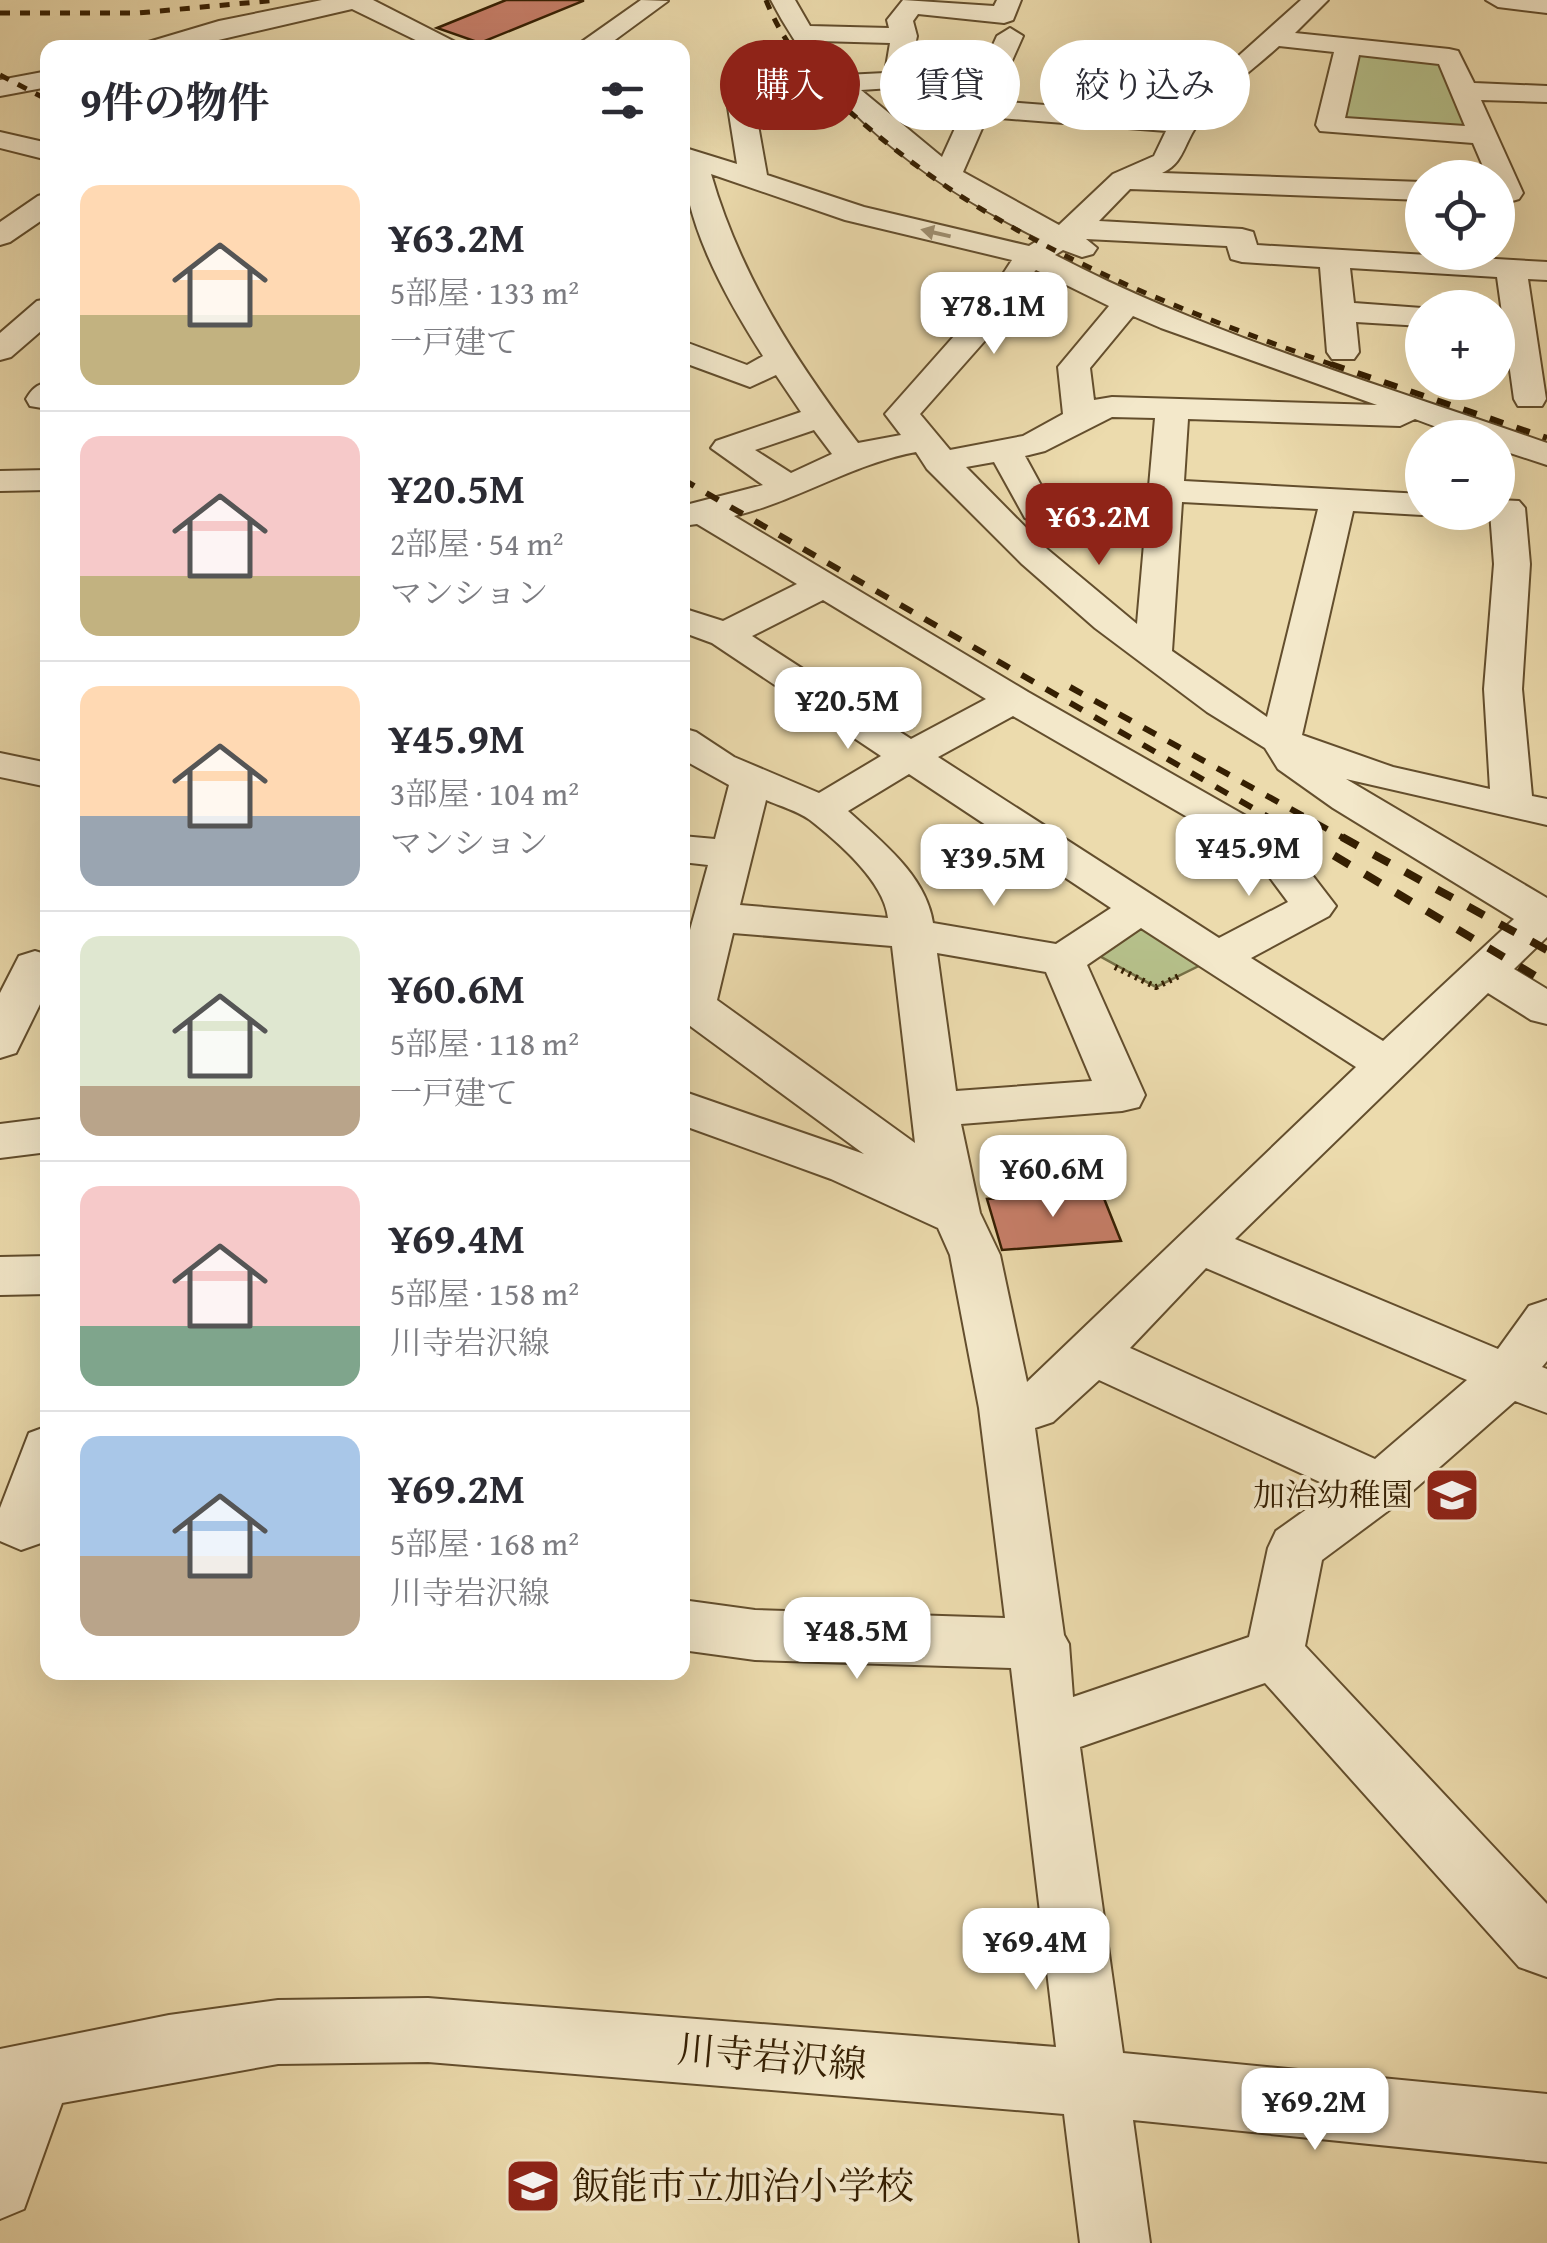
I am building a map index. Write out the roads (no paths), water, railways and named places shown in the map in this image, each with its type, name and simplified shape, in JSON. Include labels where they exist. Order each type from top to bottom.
[{"type":"street","points":[[181,40],[355,0],[438,40]]},
{"type":"street","points":[[783,0],[806,40]]},
{"type":"street","points":[[860,82],[897,80],[904,36],[900,20],[914,3],[1004,15],[1009,0]]},
{"type":"street","points":[[1250,59],[1316,0]]},
{"type":"street","points":[[1498,0],[1547,5]]},
{"type":"street","points":[[598,40],[656,1]]},
{"type":"street","points":[[800,33],[904,36]]},
{"type":"street","points":[[1008,40],[1010,36]]},
{"type":"street","points":[[1273,38],[1449,56],[1492,160]]},
{"type":"street","points":[[1348,46],[1330,126],[1484,135]]},
{"type":"street","points":[[0,88],[40,80]]},
{"type":"street","points":[[1464,91],[1547,94]]},
{"type":"street","points":[[860,101],[905,144],[948,174],[1163,287],[1405,372]]},
{"type":"street","points":[[745,130],[754,180]]},
{"type":"street","points":[[948,174],[968,130]]},
{"type":"street","points":[[1181,130],[1164,161],[1123,180],[1066,234],[1031,255],[1005,288],[1001,303],[902,414],[931,451],[1020,544],[1153,656],[1246,722],[1338,764],[1530,809],[1503,689],[1512,564],[1506,530]]},
{"type":"street","points":[[0,140],[40,150]]},
{"type":"street","points":[[690,158],[854,214],[1031,255],[1128,303],[1547,455]]},
{"type":"street","points":[[690,166],[727,264],[778,360],[852,458]]},
{"type":"street","points":[[1123,180],[1405,190]]},
{"type":"street","points":[[1515,193],[1547,194]]},
{"type":"street","points":[[0,208],[40,208]]},
{"type":"street","points":[[0,236],[40,208]]},
{"type":"street","points":[[1066,234],[1242,238],[1242,252],[1405,262]]},
{"type":"street","points":[[1334,258],[1342,352]]},
{"type":"street","points":[[1515,269],[1547,271]]},
{"type":"street","points":[[1080,419],[1074,367],[1128,303]]},
{"type":"street","points":[[1340,311],[1405,316]]},
{"type":"street","points":[[0,350],[40,315]]},
{"type":"street","points":[[1488,400],[1541,406],[1515,341]]},
{"type":"street","points":[[690,355],[750,378],[778,360]]},
{"type":"street","points":[[0,358],[34,357]]},
{"type":"street","points":[[693,515],[774,492],[852,458],[1006,450],[1033,444],[1112,407],[1441,417]]},
{"type":"street","points":[[1153,656],[1172,409]]},
{"type":"street","points":[[774,492],[728,448],[820,416]]},
{"type":"street","points":[[1006,450],[1037,511]]},
{"type":"street","points":[[0,481],[40,476]]},
{"type":"street","points":[[1166,491],[1405,503]]},
{"type":"street","points":[[1006,1408],[1034,1407],[1093,1354],[1198,1244],[1545,917],[1348,799],[1292,760],[1281,741],[1338,499]]},
{"type":"street","points":[[1515,509],[1547,510]]},
{"type":"street","points":[[693,515],[785,560],[1014,700],[1268,846],[1314,906],[1220,956]]},
{"type":"street","points":[[724,635],[826,584]]},
{"type":"street","points":[[690,623],[724,635],[1389,1066]]},
{"type":"street","points":[[822,809],[911,755],[1014,700]]},
{"type":"street","points":[[690,745],[720,766],[822,809],[877,860],[908,902],[941,1155],[959,1219],[975,1255],[1006,1408],[1040,1644],[1115,2243]]},
{"type":"street","points":[[0,765],[40,773]]},
{"type":"street","points":[[690,995],[751,779]]},
{"type":"street","points":[[690,850],[732,854]]},
{"type":"street","points":[[715,916],[1074,954],[1141,908]]},
{"type":"street","points":[[934,1108],[1122,1095],[1074,954]]},
{"type":"street","points":[[0,1042],[35,966]]},
{"type":"street","points":[[1486,972],[1547,1009]]},
{"type":"street","points":[[690,1002],[907,1162],[959,1219]]},
{"type":"street","points":[[690,1110],[848,1167],[959,1219]]},
{"type":"street","points":[[0,1140],[40,1136]]},
{"type":"street","points":[[1198,1244],[1527,1384]]},
{"type":"street","points":[[0,1276],[40,1275]]},
{"type":"street","points":[[1275,1653],[1296,1548],[1527,1384],[1547,1320]]},
{"type":"street","points":[[1093,1354],[1380,1486]]},
{"type":"street","points":[[23,1527],[40,1473]]},
{"type":"street","points":[[690,1626],[754,1635],[1040,1644]]},
{"type":"street","points":[[1049,1731],[1183,1688],[1275,1653]]},
{"type":"street","points":[[1275,1653],[1528,1931],[1547,1946]]},
{"type":"street","name":"川寺岩沢線","points":[[19,2078],[169,2048],[278,2032],[428,2030],[1096,2084],[1547,2128]]},
{"type":"street","points":[[0,2185],[19,2078]]},
{"type":"railway","points":[[0,13],[138,13],[278,0]]},
{"type":"railway","points":[[766,0],[800,60],[830,93],[933,178],[987,213],[1159,299],[1339,367]]},
{"type":"railway","points":[[0,75],[40,96]]},
{"type":"railway","points":[[1331,364],[1547,438]]},
{"type":"railway","points":[[690,484],[1308,840]]},
{"type":"railway","points":[[1070,687],[1347,840]]},
{"type":"railway","points":[[1303,837],[1547,983]]},
{"type":"railway","points":[[1342,837],[1547,950]]},
{"type":"place","name":"加治幼稚園","points":[[1452,1495]]},
{"type":"place","name":"飯能市立加治小学校","points":[[533,2186]]}]
